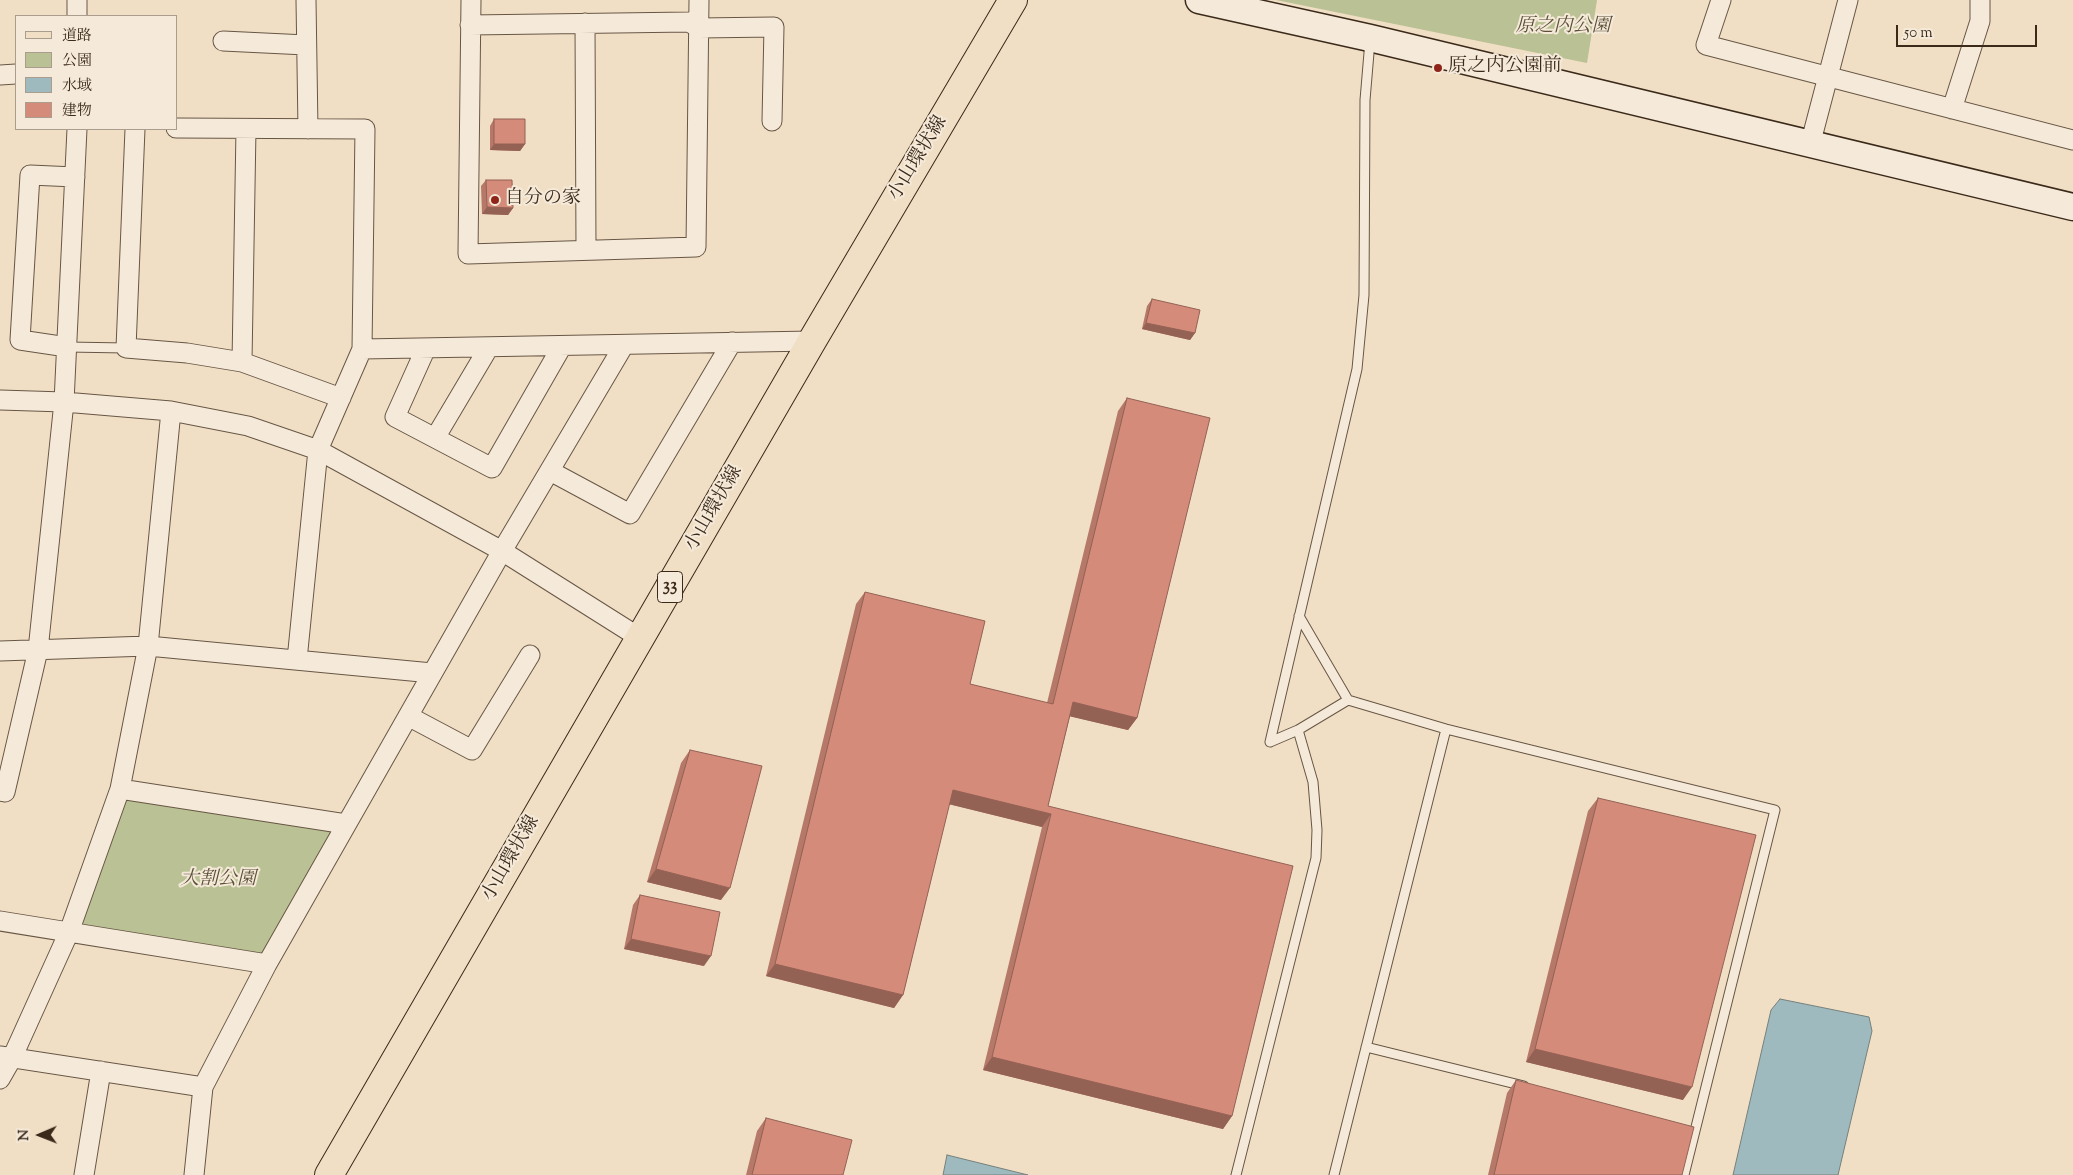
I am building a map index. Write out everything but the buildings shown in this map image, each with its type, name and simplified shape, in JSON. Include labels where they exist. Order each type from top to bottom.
[{"type":"main road","name":"小山環状線","points":[[329,1175],[812,340],[1013,0]]},
{"type":"street","points":[[77,0],[77,15]]},
{"type":"street","points":[[306,0],[308,129]]},
{"type":"street","points":[[471,0],[468,254],[696,247],[699,0]]},
{"type":"street","points":[[1720,0],[1706,45],[2073,140]]},
{"type":"street","points":[[1810,145],[1848,0]]},
{"type":"street","points":[[1952,109],[1980,21],[1980,0]]},
{"type":"street","points":[[1216,2],[2073,207]]},
{"type":"street","points":[[470,25],[689,22],[699,28],[774,27],[772,121]]},
{"type":"street","points":[[585,24],[586,250]]},
{"type":"street","points":[[223,41],[306,44]]},
{"type":"street","points":[[0,75],[15,74]]},
{"type":"street","points":[[178,128],[365,129],[362,349],[318,450],[298,660]]},
{"type":"street","points":[[242,362],[246,129]]},
{"type":"street","points":[[0,792],[5,792],[38,650],[64,402],[77,130]]},
{"type":"street","points":[[135,130],[126,348],[242,362],[341,398]]},
{"type":"street","points":[[67,347],[20,340],[30,175],[75,177]]},
{"type":"street","points":[[362,349],[812,340]]},
{"type":"street","points":[[550,471],[630,514],[732,342]]},
{"type":"street","points":[[194,1175],[203,1087],[267,964],[346,824],[502,552],[624,345]]},
{"type":"street","points":[[426,348],[395,417],[492,468],[562,346]]},
{"type":"street","points":[[435,438],[489,347]]},
{"type":"street","points":[[0,400],[64,402],[171,411],[248,426],[318,450],[502,552],[640,638]]},
{"type":"street","points":[[0,1079],[6,1057],[69,932],[120,789],[148,646],[171,411]]},
{"type":"street","points":[[0,652],[148,646],[432,673]]},
{"type":"street","points":[[408,716],[472,750],[530,655]]},
{"type":"street","points":[[120,789],[346,824]]},
{"type":"street","points":[[0,921],[267,964]]},
{"type":"street","points":[[6,1057],[203,1087]]},
{"type":"street","points":[[84,1175],[101,1071]]},
{"type":"lane","points":[[1348,700],[1298,730],[1270,742],[1357,369],[1364,295],[1365,100],[1370,38]]},
{"type":"lane","points":[[67,347],[126,348]]},
{"type":"lane","points":[[1299,616],[1348,700],[1446,729],[1775,810],[1684,1175]]},
{"type":"lane","points":[[1334,1175],[1446,729]]},
{"type":"lane","points":[[1236,1175],[1316,858],[1317,830],[1313,782],[1298,730]]},
{"type":"lane","points":[[1366,1046],[1531,1088]]},
{"type":"lane","points":[[1686,1126],[1696,1129]]},
{"type":"green space","name":"原之内公園","points":[[1276,0],[1597,0],[1587,63]]},
{"type":"green space","name":"大割公園","points":[[125,796],[338,827],[265,959],[76,928]]},
{"type":"water","points":[[1780,999],[1869,1017],[1872,1031],[1838,1175],[1733,1175],[1771,1010]]},
{"type":"water","points":[[947,1155],[1028,1175],[943,1175]]},
{"type":"place","name":"原之内公園前","points":[[1438,68]]},
{"type":"place","name":"自分の家","points":[[495,200]]}]
